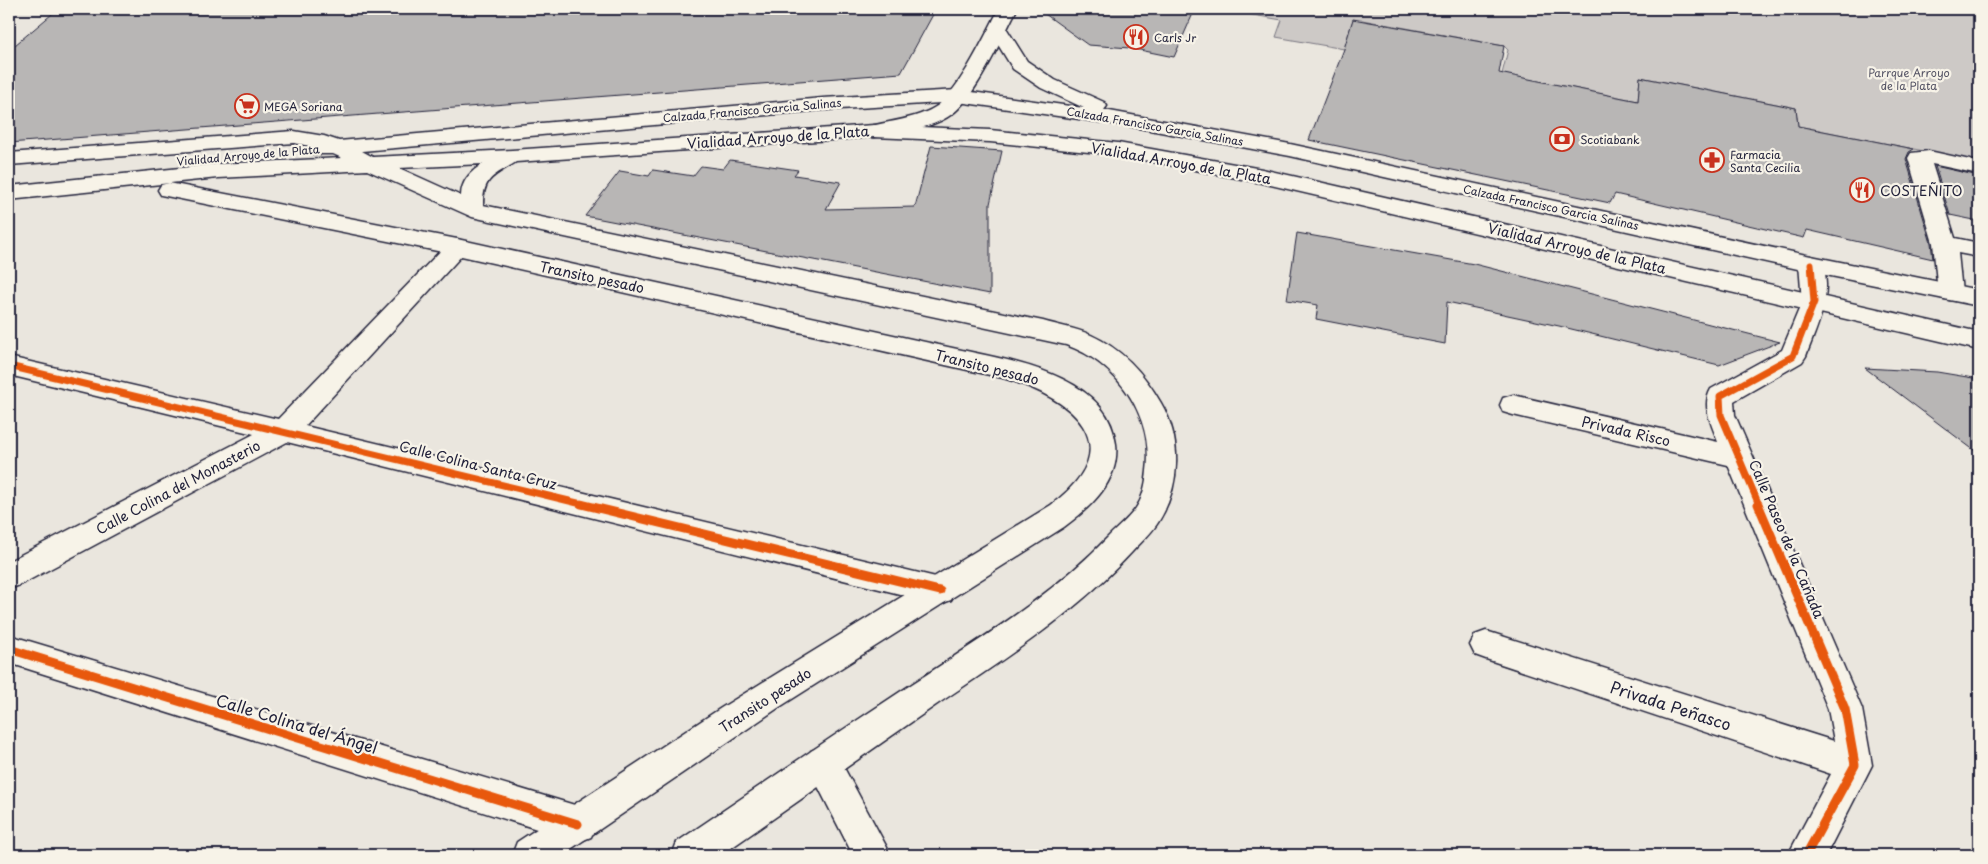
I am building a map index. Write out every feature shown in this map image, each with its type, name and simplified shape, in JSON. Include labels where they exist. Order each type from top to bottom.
[{"type":"main road","points":[[874,130],[926,119],[946,109],[958,96],[998,30],[1008,9]]},
{"type":"main road","points":[[998,30],[1020,65],[1041,80],[1128,120]]},
{"type":"main road","name":"Calzada Francisco Garcia Salinas","points":[[487,132],[824,104],[958,96],[1128,120],[1290,150],[1811,264],[1979,298]]},
{"type":"main road","name":"Vialidad Arroyo de la Plata","points":[[9,207],[293,178],[368,164],[512,156],[874,130],[990,136],[1127,151],[1262,176],[1979,341]]},
{"type":"main road","name":"Vialidad Arroyo de la Plata","points":[[9,178],[322,154],[487,132]]},
{"type":"main road","points":[[9,159],[294,137],[324,142],[322,154]]},
{"type":"main road","points":[[9,193],[218,171],[322,154],[368,164],[472,210],[1043,330],[1082,341],[1109,358],[1137,383],[1155,414],[1164,446],[1162,474],[1151,510],[1110,558],[1025,626],[690,855]]},
{"type":"main road","points":[[472,210],[472,190],[479,176],[512,156]]},
{"type":"main road","points":[[1950,292],[1945,242],[1919,158],[1929,157],[1979,168]]},
{"type":"main road","name":"Transito pesado","points":[[169,190],[457,248],[957,358],[1039,379],[1066,391],[1099,425],[1103,443],[1103,460],[1098,475],[1088,488],[1063,512],[940,591],[800,676],[530,855]]},
{"type":"main road","points":[[1945,242],[1979,250]]},
{"type":"main road","name":"Calle Colina del Monasterio","points":[[9,576],[284,431],[457,248]]},
{"type":"main road","name":"Calle Paseo de la Cañada","points":[[1811,264],[1814,302],[1793,356],[1720,396],[1721,415],[1846,708],[1855,765]]},
{"type":"main road","name":"Calle Colina Santa Cruz","points":[[9,366],[940,591]]},
{"type":"main road","name":"Privada Risco","points":[[1513,405],[1739,457]]},
{"type":"main road","name":"Privada Peñasco","points":[[1486,645],[1855,765]]},
{"type":"main road","name":"Calle Colina del Ángel","points":[[9,649],[578,824]]},
{"type":"main road","points":[[823,763],[873,855]]},
{"type":"main road","points":[[1806,855],[1855,765]]},
{"type":"green space","name":"Parrque Arroyo de la Plata","points":[[1218,9],[1979,9],[1979,162],[1798,126],[1796,108],[1640,77],[1638,101],[1502,74],[1508,50],[1504,46],[1362,20],[1352,22],[1344,49],[1276,37],[1282,20]]},
{"type":"building","name":"MEGA Soriana","points":[[58,9],[936,9],[901,73],[9,143],[9,50]]},
{"type":"building","name":"Carls Jr","points":[[1038,9],[1195,9],[1174,57],[1130,48],[1088,45]]},
{"type":"building","points":[[1353,19],[1504,46],[1499,73],[1638,101],[1640,77],[1796,108],[1798,126],[1914,149],[1909,152],[1906,159],[1931,243],[1933,259],[1807,230],[1804,238],[1615,194],[1610,203],[1309,140],[1344,49]]},
{"type":"building","points":[[931,146],[1002,151],[990,204],[990,294],[585,216],[620,171],[649,176],[653,170],[693,176],[701,166],[723,169],[730,160],[798,170],[794,175],[841,182],[826,209],[915,207]]},
{"type":"building","points":[[1935,166],[1979,176],[1979,221],[1950,215]]},
{"type":"building","points":[[1297,233],[1474,264],[1780,342],[1719,365],[1559,326],[1447,302],[1445,344],[1316,319],[1318,305],[1287,300]]},
{"type":"building","points":[[1865,368],[1937,372],[1979,379],[1979,454]]},
{"type":"cycle path","points":[[1806,855],[1855,765],[1845,709],[1721,415],[1720,396],[1793,356],[1814,302],[1811,264]]},
{"type":"cycle path","points":[[9,366],[940,591]]},
{"type":"cycle path","points":[[9,649],[578,824]]},
{"type":"place","name":"Carls Jr","points":[[1136,37]]},
{"type":"place","name":"MEGA Soriana","points":[[247,106]]},
{"type":"place","name":"Scotiabank","points":[[1562,139]]},
{"type":"place","name":"Farmacia Santa Cecilia","points":[[1712,160]]},
{"type":"place","name":"COSTEÑITO","points":[[1862,190]]}]
